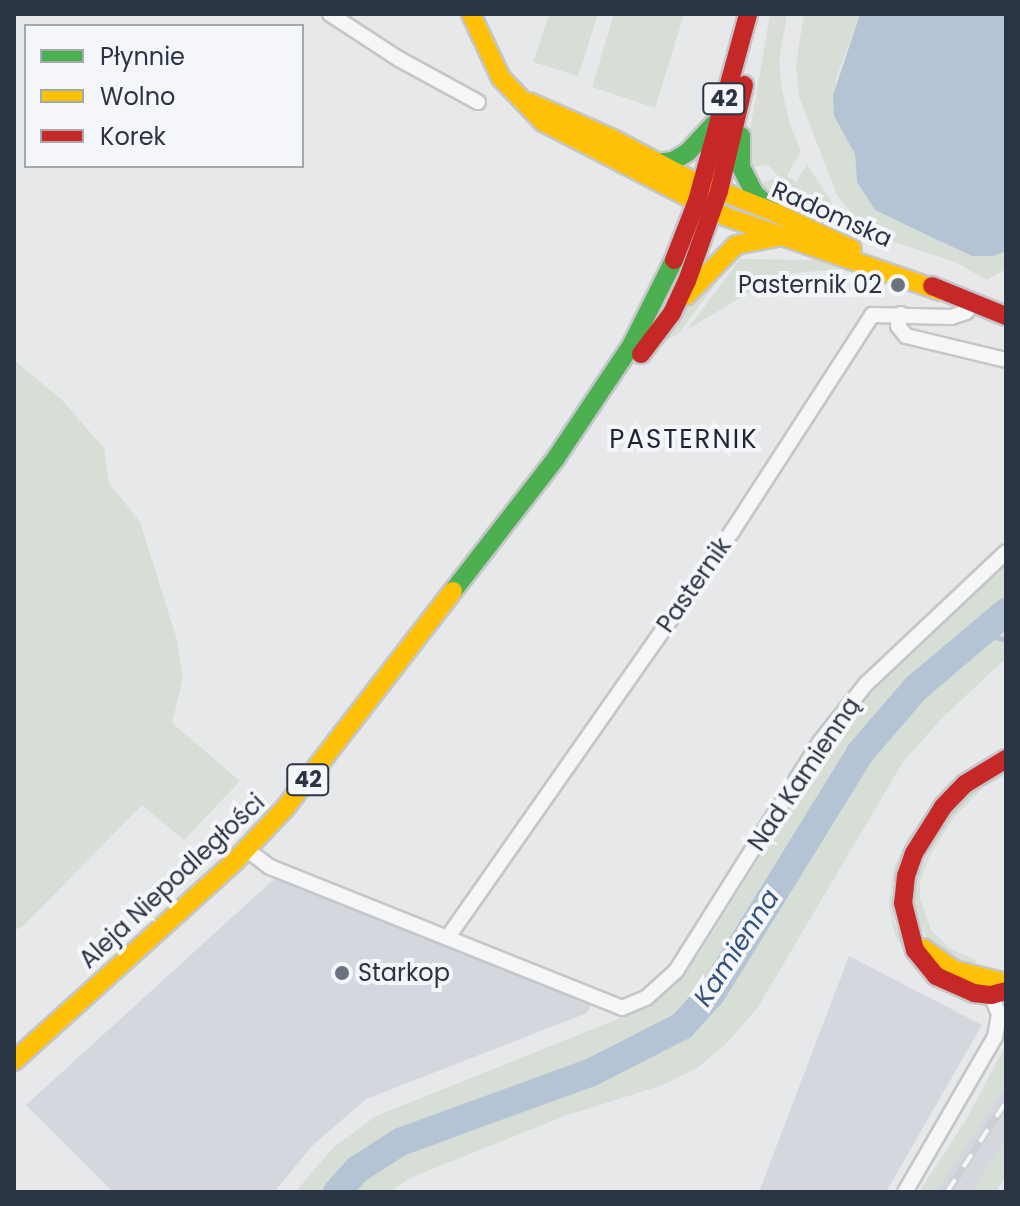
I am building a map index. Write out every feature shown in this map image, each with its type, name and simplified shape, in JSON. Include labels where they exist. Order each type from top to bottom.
[{"type":"main road","points":[[471,14],[478,35],[501,78],[543,122],[707,196]]},
{"type":"main road","name":"42","points":[[707,196],[720,115],[748,14]]},
{"type":"main road","name":"42","points":[[707,196],[745,82],[761,14]]},
{"type":"main road","points":[[745,82],[741,167],[755,194],[776,213]]},
{"type":"main road","points":[[522,99],[564,116],[657,163],[707,196]]},
{"type":"main road","points":[[657,163],[673,161],[690,151],[720,115]]},
{"type":"main road","name":"Radomska","points":[[707,196],[776,213],[941,291],[1006,316]]},
{"type":"main road","name":"Radomska","points":[[707,196],[782,236],[941,291]]},
{"type":"main road","name":"Aleja Niepodległości","points":[[14,1061],[246,849],[327,758],[556,458],[672,313],[707,196]]},
{"type":"main road","name":"Aleja Niepodległości","points":[[556,458],[643,325],[707,196]]},
{"type":"main road","points":[[672,313],[728,250],[751,240],[782,236]]},
{"type":"main road","points":[[1000,989],[954,987],[936,976],[918,956],[908,930],[904,888],[920,842],[953,794],[977,774],[1006,759]]},
{"type":"street","points":[[330,14],[399,59],[478,102]]},
{"type":"street","name":"Pasternik","points":[[448,937],[733,530],[872,315],[951,317],[966,312],[972,304]]},
{"type":"street","points":[[901,314],[898,326],[906,336],[1006,360]]},
{"type":"street","name":"Nad Kamienną","points":[[448,937],[622,1008],[646,998],[676,971],[803,769],[849,704],[903,647],[1006,552]]},
{"type":"street","points":[[246,849],[270,867],[448,937]]},
{"type":"street","points":[[988,1053],[999,1014],[1000,989]]},
{"type":"street","points":[[905,1192],[988,1053],[1006,1031]]},
{"type":"shaded area","points":[[549,14],[598,14],[578,76],[533,62]]},
{"type":"shaded area","points":[[614,14],[684,14],[655,108],[592,87]]},
{"type":"shaded area","points":[[770,14],[787,14],[779,61],[789,122],[801,151],[787,176],[796,182],[807,164],[851,233],[817,218],[768,165],[751,167],[749,137]]},
{"type":"shaded area","points":[[804,14],[860,14],[836,79],[834,116],[855,154],[857,182],[875,210],[972,256],[994,256],[1006,251],[1006,269],[987,280],[955,262],[892,241],[893,237],[885,234],[883,238],[867,232],[837,195],[799,97],[796,65]]},
{"type":"shaded area","points":[[773,179],[809,219],[770,197],[757,185]]},
{"type":"shaded area","points":[[740,259],[815,260],[842,269],[794,273],[766,282],[687,330]]},
{"type":"shaded area","points":[[730,265],[678,334],[660,343],[712,276]]},
{"type":"shaded area","points":[[14,360],[62,400],[104,448],[109,483],[140,522],[177,640],[183,677],[172,723],[240,781],[184,840],[142,805],[22,927],[14,930]]},
{"type":"shaded area","points":[[1006,565],[1006,658],[942,718],[903,762],[758,1007],[727,1043],[697,1068],[663,1085],[565,1116],[410,1178],[389,1192],[295,1192],[333,1148],[376,1116],[618,1019],[659,996],[697,957],[840,730],[871,693]]},
{"type":"shaded area","points":[[1006,747],[966,772],[931,808],[899,861],[892,891],[894,921],[907,952],[927,979],[907,958],[895,934],[889,906],[893,870],[906,841],[935,800],[964,772]]},
{"type":"shaded area","points":[[1006,770],[1006,775],[984,787],[954,817],[929,857],[920,882],[920,898],[931,930],[949,948],[976,960],[974,971],[937,951],[927,939],[915,912],[915,878],[953,811],[983,783]]},
{"type":"shaded area","points":[[274,879],[591,1004],[587,1013],[366,1099],[312,1146],[274,1192],[113,1192],[26,1105]]},
{"type":"shaded area","points":[[849,956],[982,1025],[886,1192],[759,1192]]},
{"type":"shaded area","points":[[1006,1045],[1006,1085],[935,1192],[919,1192],[966,1120]]},
{"type":"shaded area","points":[[1006,1085],[1006,1138],[973,1192],[935,1192]]},
{"type":"shaded area","points":[[1006,1138],[1006,1176],[996,1192],[972,1192]]},
{"type":"water","points":[[860,14],[1006,14],[1006,251],[994,256],[972,256],[875,210],[857,182],[855,154],[834,116],[833,95]]},
{"type":"waterway","name":"Kamienna","points":[[337,1192],[358,1169],[400,1142],[592,1072],[682,1026],[712,993],[860,753],[916,688],[1006,612]]},
{"type":"waterway","points":[[981,634],[1006,640]]},
{"type":"railway","points":[[947,1192],[1006,1102]]},
{"type":"traffic: fast","points":[[657,163],[673,161],[688,152],[714,124]]},
{"type":"traffic: fast","points":[[741,136],[741,167],[755,194],[776,213]]},
{"type":"traffic: fast","points":[[453,591],[556,458],[631,346],[674,260]]},
{"type":"traffic: slow","points":[[471,14],[501,78],[543,122],[727,217],[941,291]]},
{"type":"traffic: slow","points":[[529,102],[611,138],[683,176],[776,213],[852,249]]},
{"type":"traffic: slow","points":[[686,296],[736,245],[782,236]]},
{"type":"traffic: slow","points":[[14,1061],[235,861],[286,807],[453,591]]},
{"type":"traffic: slow","points":[[923,948],[954,970],[1006,983]]},
{"type":"traffic: jam","points":[[674,260],[697,201],[748,14]]},
{"type":"traffic: jam","points":[[641,354],[672,313],[687,281],[719,191],[744,85]]},
{"type":"traffic: jam","points":[[932,286],[1006,316]]},
{"type":"traffic: jam","points":[[1006,759],[965,784],[943,807],[914,853],[906,876],[903,903],[915,950],[936,976],[974,993],[991,995],[1006,991]]},
{"type":"place","name":"Pasternik 02","points":[[898,285]]},
{"type":"place","name":"Starkop","points":[[342,973]]},
{"type":"district","name":"PASTERNIK","points":[[684,440]]}]
